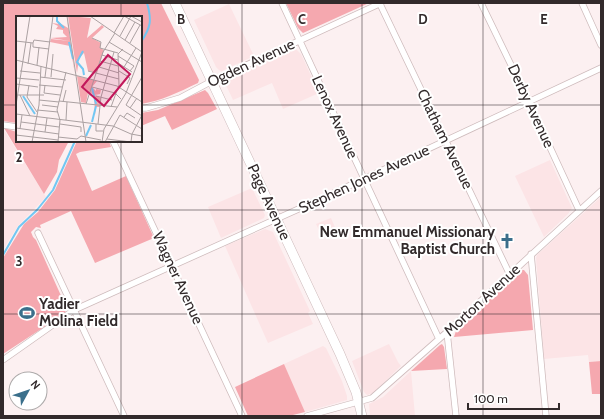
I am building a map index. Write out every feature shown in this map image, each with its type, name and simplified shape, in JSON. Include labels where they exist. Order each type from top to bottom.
[{"type":"main road","name":"Page Avenue","points":[[176,3],[340,354],[359,403],[362,416]]},
{"type":"street","name":"Lenox Avenue","points":[[282,3],[439,339]]},
{"type":"street","name":"Ogden Avenue","points":[[142,108],[180,98],[212,81],[380,3]]},
{"type":"street","name":"Chatham Avenue","points":[[380,3],[510,275]]},
{"type":"street","name":"Derby Avenue","points":[[481,3],[579,210]]},
{"type":"street","points":[[582,3],[601,45]]},
{"type":"street","name":"Stephen Jones Avenue","points":[[3,360],[74,310],[277,219],[601,68]]},
{"type":"street","points":[[3,125],[16,128]]},
{"type":"street","name":"Wagner Avenue","points":[[113,142],[242,416]]},
{"type":"street","name":"Morton Avenue","points":[[307,416],[359,403],[372,398],[447,332],[601,191]]},
{"type":"street","points":[[38,233],[124,416]]},
{"type":"street","points":[[531,254],[546,416]]},
{"type":"street","points":[[447,332],[456,416]]},
{"type":"shaded area","points":[[3,3],[161,3],[199,80],[198,83],[177,93],[142,104],[142,16],[16,16],[16,123],[3,121]]},
{"type":"shaded area","points":[[286,3],[369,3],[303,33],[298,28]]},
{"type":"shaded area","points":[[229,4],[254,56],[222,71],[216,67],[194,20]]},
{"type":"shaded area","points":[[292,48],[295,48],[301,54],[319,93],[283,109],[272,83],[233,100],[226,85],[228,79]]},
{"type":"shaded area","points":[[205,90],[217,109],[172,130],[165,116],[142,126],[142,113],[158,110]]},
{"type":"shaded area","points":[[3,128],[46,197],[18,226],[3,250]]},
{"type":"shaded area","points":[[4,128],[16,132],[16,142],[68,142],[59,160],[57,172],[44,194]]},
{"type":"shaded area","points":[[77,142],[109,142],[111,147],[76,154],[92,191],[126,176],[154,238],[95,263],[71,211],[40,225],[41,228],[36,227],[31,232],[67,309],[64,314],[3,354],[3,258],[24,224],[38,212],[55,190]]},
{"type":"shaded area","points":[[550,160],[572,208],[568,214],[544,237],[515,176]]},
{"type":"shaded area","points":[[252,188],[265,215],[264,218],[221,238],[208,207]]},
{"type":"shaded area","points":[[601,197],[601,361],[589,362],[588,355],[544,359],[537,255]]},
{"type":"shaded area","points":[[331,218],[337,232],[323,238],[316,224]]},
{"type":"shaded area","points":[[265,229],[273,232],[310,311],[308,313],[313,324],[268,343],[225,246]]},
{"type":"shaded area","points":[[521,270],[524,270],[528,275],[533,330],[454,337],[456,331]]},
{"type":"shaded area","points":[[389,344],[401,366],[373,393],[367,395],[364,392],[352,361]]},
{"type":"shaded area","points":[[442,344],[444,347],[447,369],[411,371],[440,345]]},
{"type":"shaded area","points":[[323,346],[326,348],[342,381],[347,400],[305,412],[284,364]]},
{"type":"shaded area","points":[[601,361],[601,394],[592,394],[589,362]]},
{"type":"shaded area","points":[[284,364],[305,412],[289,416],[248,416],[235,387]]},
{"type":"shaded area","points":[[411,371],[415,416],[370,416],[369,404],[383,397]]},
{"type":"waterway","points":[[142,40],[150,23],[150,14],[147,3]]},
{"type":"waterway","points":[[3,255],[19,227],[37,210],[53,190],[75,142]]},
{"type":"place","name":"New Emmanuel Missionary Baptist Church","points":[[507,241]]},
{"type":"place","name":"Yadier Molina Field","points":[[27,313]]}]
